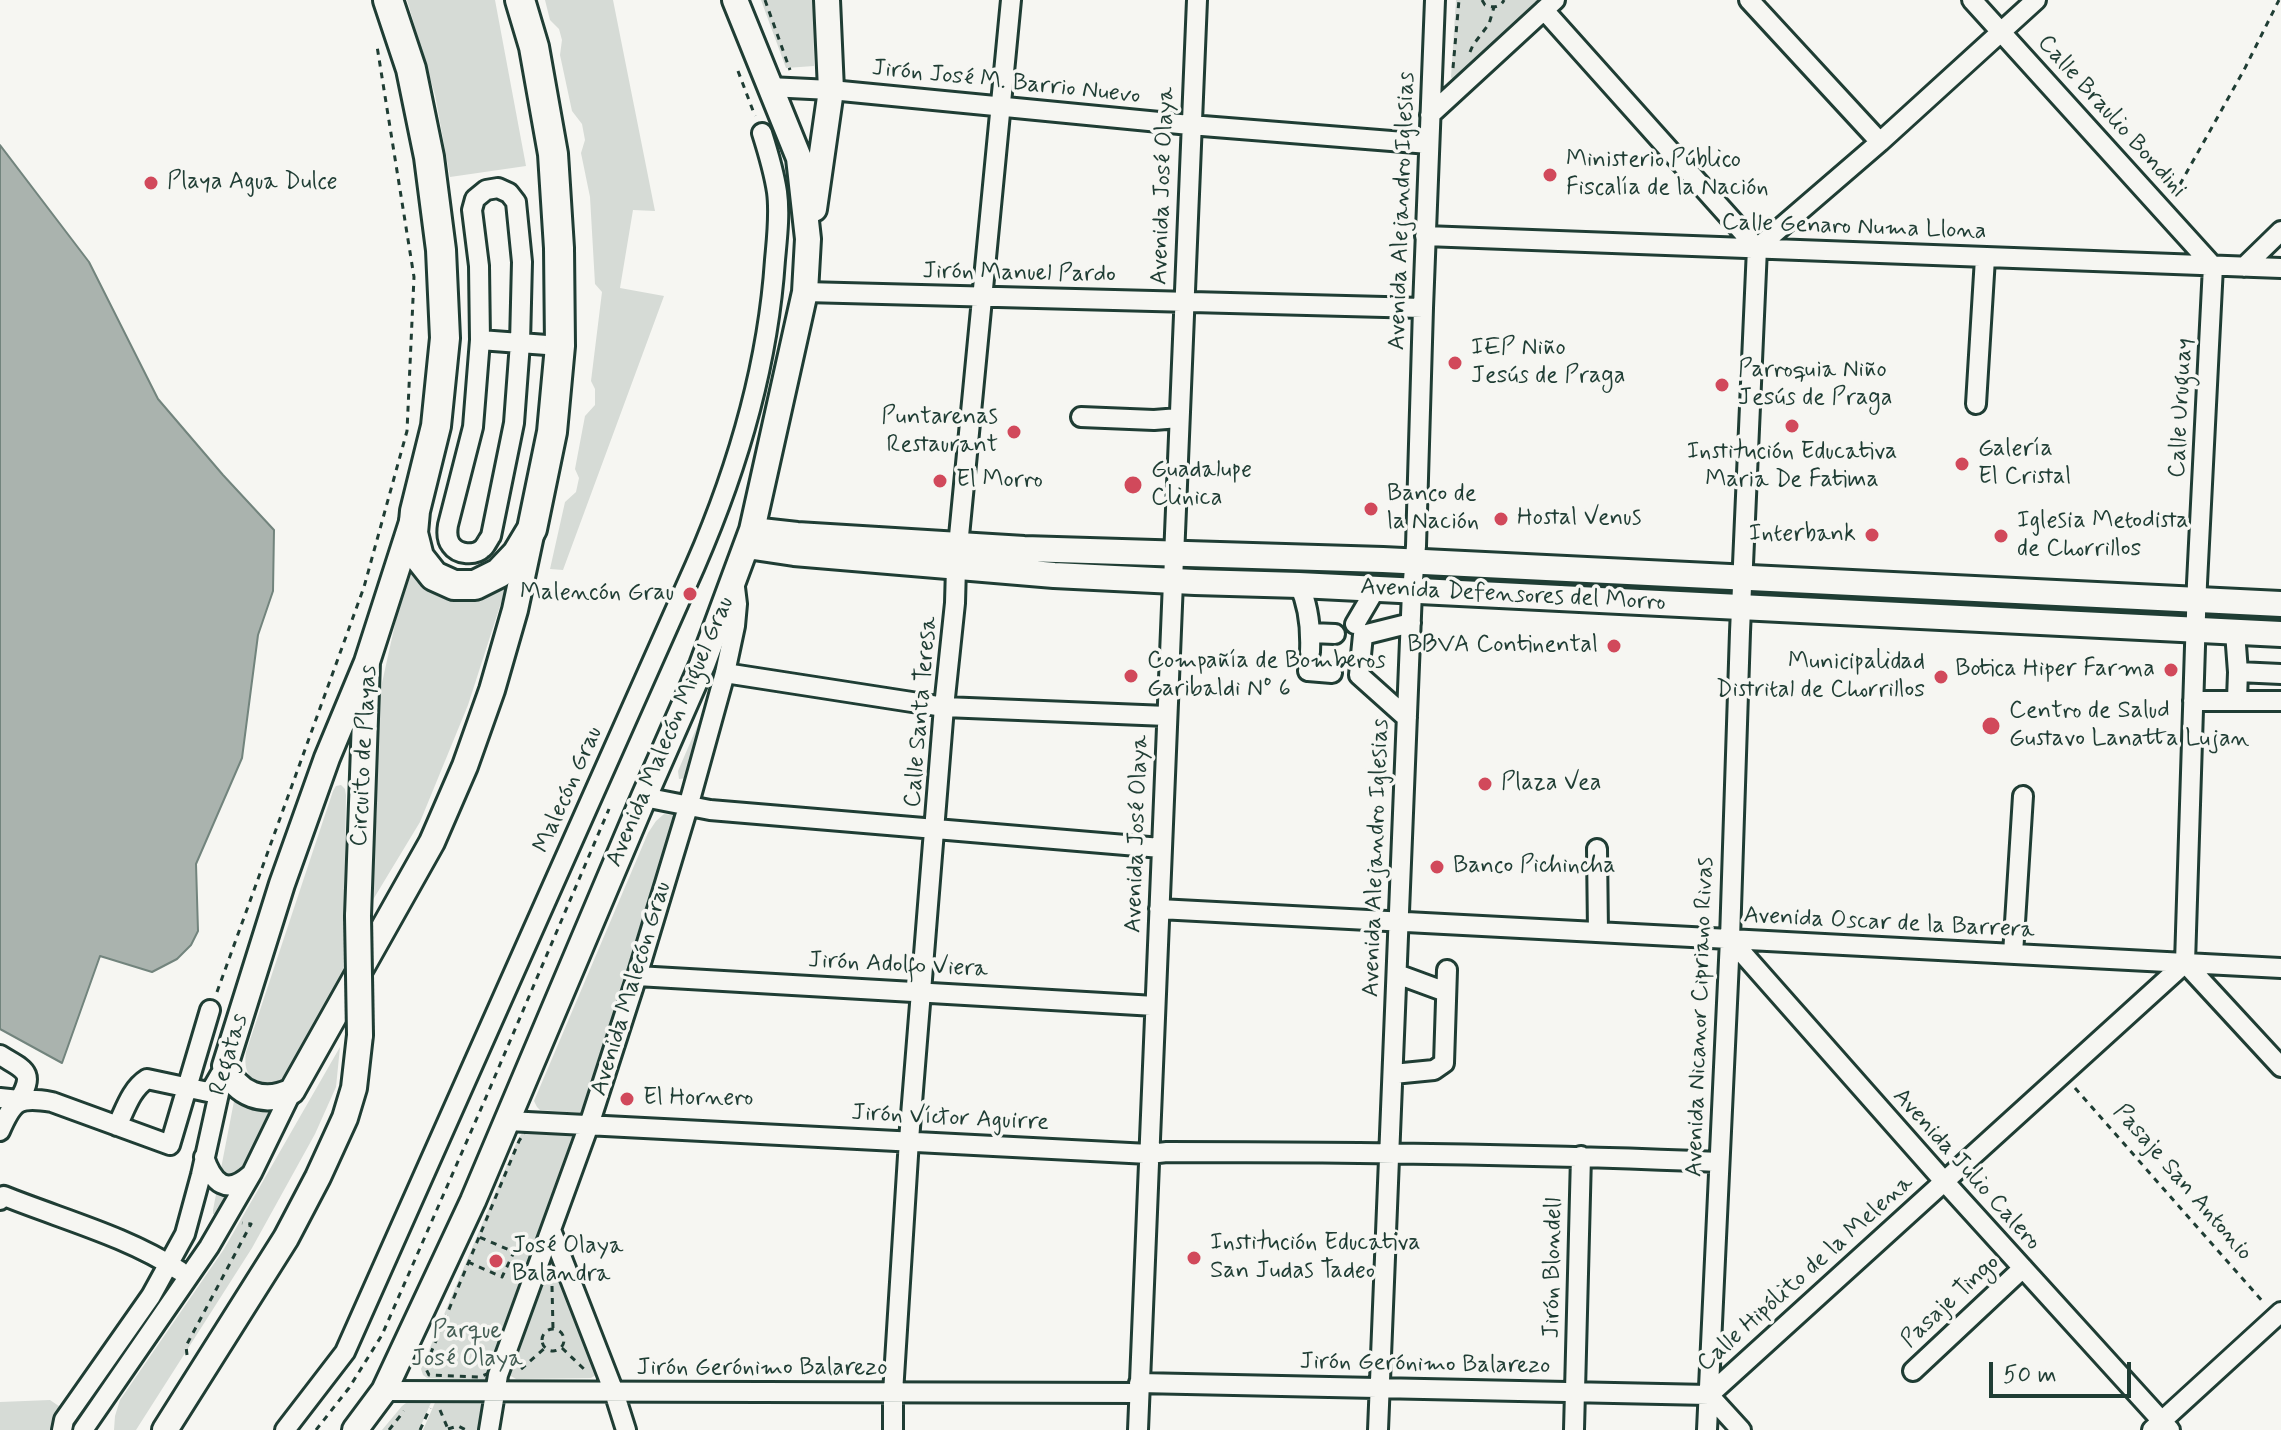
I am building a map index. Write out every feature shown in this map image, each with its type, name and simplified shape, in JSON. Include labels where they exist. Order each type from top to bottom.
[{"type":"highway","name":"Circuito de Playas","points":[[388,0],[414,84],[429,157],[442,265],[445,338],[436,426],[415,511]]},
{"type":"highway","points":[[415,511],[413,533],[419,557],[434,576],[454,585],[475,585],[497,575],[517,554],[532,529],[552,432],[560,346],[559,248],[553,154],[534,47],[520,0]]},
{"type":"main road","name":"Avenida Malecón Miguel Grau","points":[[355,1430],[384,1391],[473,1201],[702,665],[749,538],[805,292],[808,239],[799,158],[735,0]]},
{"type":"main road","points":[[808,239],[831,90],[827,0]]},
{"type":"main road","name":"Circuito de Playas","points":[[165,1430],[286,1238],[345,1118],[354,1088],[360,1035],[358,916],[367,662],[415,511]]},
{"type":"main road","points":[[225,1066],[229,1077],[247,1093],[269,1098],[292,1091],[432,842],[465,766],[492,690],[515,610],[532,529]]},
{"type":"main road","name":"Avenida Defensores del Morro","points":[[749,538],[794,553],[958,556],[1173,554],[1415,562],[2281,604]]},
{"type":"main road","name":"Avenida Defensores del Morro","points":[[958,556],[1173,581],[2281,634]]},
{"type":"main road","name":"Regatas","points":[[225,1066],[282,884],[322,772],[367,662]]},
{"type":"street","name":"Calle Santa Teresa","points":[[893,1430],[909,1140],[944,707],[1011,0]]},
{"type":"street","name":"Avenida José Olaya","points":[[1138,1430],[1197,0]]},
{"type":"street","name":"Avenida Alejandro Iglesias","points":[[1378,1430],[1435,0]]},
{"type":"street","points":[[1749,0],[1880,142]]},
{"type":"street","name":"Calle Braulio Bondini","points":[[1972,0],[2213,266]]},
{"type":"street","points":[[1430,115],[1550,5],[1757,248],[1880,142],[2036,0]]},
{"type":"street","name":"Jirón José M. Barrio Nuevo","points":[[769,87],[1429,144]]},
{"type":"street","name":"Malecón Grau","points":[[285,1430],[345,1352],[722,498],[754,393],[772,301],[777,194],[762,133]]},
{"type":"street","points":[[498,188],[509,193],[516,202],[522,262],[520,343],[514,423],[491,536],[484,548],[471,554],[460,552],[451,545],[447,534],[473,427],[480,340],[479,266],[472,210],[475,199],[486,190],[498,188]]},
{"type":"street","points":[[2244,267],[2281,231]]},
{"type":"street","name":"Calle Genaro Numa Llona","points":[[1425,236],[2281,268]]},
{"type":"street","name":"Avenida Nicanor Cipriano Rivas","points":[[1707,1430],[1757,248]]},
{"type":"street","points":[[1976,404],[1985,258]]},
{"type":"street","name":"Calle Uruguay","points":[[2185,963],[2197,600],[2213,266]]},
{"type":"street","name":"Jirón Manuel Pardo","points":[[805,292],[1423,308]]},
{"type":"street","points":[[480,340],[560,346]]},
{"type":"street","points":[[1081,417],[1179,418]]},
{"type":"street","name":"Avenida Malecón Grau","points":[[489,1430],[498,1375],[589,1125],[688,807],[735,626],[737,604],[734,579]]},
{"type":"street","points":[[1299,585],[1311,633],[1308,671],[1332,673]]},
{"type":"street","points":[[1375,590],[1359,631],[1357,675],[1407,718]]},
{"type":"street","points":[[1359,631],[1411,623]]},
{"type":"street","points":[[2235,632],[2237,699]]},
{"type":"street","points":[[1311,633],[1335,634]]},
{"type":"street","points":[[2238,672],[2281,674]]},
{"type":"street","points":[[725,673],[944,707],[1167,716]]},
{"type":"street","points":[[2193,701],[2281,701]]},
{"type":"street","points":[[2013,954],[2023,796]]},
{"type":"street","points":[[644,797],[688,807],[1161,848]]},
{"type":"street","points":[[1597,849],[1598,932]]},
{"type":"street","name":"Avenida Oscar de la Barrera","points":[[1159,909],[2281,968]]},
{"type":"street","name":"Avenida Julio Calero","points":[[1730,939],[2161,1427]]},
{"type":"street","points":[[2185,963],[2281,1067]]},
{"type":"street","name":"Calle Hipólito de la Melena","points":[[1709,1395],[2185,963]]},
{"type":"street","points":[[1393,1074],[1434,1070],[1444,1063],[1447,970]]},
{"type":"street","points":[[1397,974],[1446,992]]},
{"type":"street","name":"Jirón Adolfo Viera","points":[[637,976],[1155,1006]]},
{"type":"street","points":[[9,1099],[52,1102],[170,1145],[210,1010]]},
{"type":"street","points":[[0,1055],[26,1071],[28,1077],[27,1086],[9,1099]]},
{"type":"street","points":[[117,1126],[135,1089],[147,1079],[208,1092],[225,1066]]},
{"type":"street","name":"Regatas","points":[[62,1430],[64,1420],[128,1330],[170,1264],[185,1234],[225,1066]]},
{"type":"street","points":[[83,1430],[225,1219],[252,1173],[292,1091]]},
{"type":"street","points":[[0,1131],[12,1107],[9,1099]]},
{"type":"street","name":"Jirón Víctor Aguirre","points":[[508,1121],[1149,1154],[1389,1152],[1719,1162]]},
{"type":"street","name":"Jirón Blondell","points":[[1574,1430],[1581,1156]]},
{"type":"street","points":[[204,1157],[214,1178],[225,1185],[239,1184],[252,1173]]},
{"type":"street","points":[[1,1196],[131,1243],[189,1276]]},
{"type":"street","points":[[551,1230],[626,1430]]},
{"type":"street","name":"Pasaje Tingo","points":[[1913,1371],[2023,1268]]},
{"type":"street","points":[[2161,1427],[2278,1314]]},
{"type":"street","name":"Jirón Gerónimo Balarezo","points":[[384,1391],[893,1393],[1139,1388],[1380,1388],[1709,1395]]},
{"type":"street","points":[[1709,1395],[1741,1430]]},
{"type":"path","points":[[765,0],[791,71]]},
{"type":"path","points":[[1453,70],[1460,0]]},
{"type":"path","points":[[1482,0],[1485,5],[1494,7],[1504,0]]},
{"type":"path","points":[[2165,212],[2279,0]]},
{"type":"path","points":[[1468,56],[1489,24],[1494,7]]},
{"type":"path","points":[[210,1010],[364,587],[407,431],[414,277],[376,36]]},
{"type":"path","points":[[316,1430],[349,1388],[382,1335],[613,800]]},
{"type":"path","name":"Pasaje San Antonio","points":[[2062,1074],[2278,1314]]},
{"type":"path","points":[[524,1133],[573,1133],[574,1138],[489,1373],[480,1377],[429,1375],[425,1367],[468,1262],[524,1133]]},
{"type":"path","points":[[188,1363],[186,1346],[251,1224],[225,1219]]},
{"type":"path","points":[[468,1262],[502,1277],[514,1252],[479,1237]]},
{"type":"path","points":[[552,1287],[553,1329]]},
{"type":"path","points":[[553,1329],[563,1334],[562,1348],[551,1351],[545,1348],[542,1337],[546,1331],[553,1329]]},
{"type":"path","points":[[514,1375],[545,1348]]},
{"type":"path","points":[[562,1348],[589,1374]]},
{"type":"path","points":[[420,1430],[433,1400],[448,1429],[458,1426],[466,1430]]},
{"type":"green space","points":[[407,0],[495,0],[526,166],[450,177],[435,95]]},
{"type":"green space","points":[[545,0],[613,0],[655,211],[633,210],[620,288],[664,296],[563,570],[550,569],[565,502],[576,492],[579,478],[575,469],[585,416],[595,405],[595,389],[591,381],[602,292],[595,284],[590,197],[581,153],[585,140],[582,124],[572,111],[560,55],[562,40],[559,29],[550,20]]},
{"type":"green space","points":[[761,0],[813,0],[814,66],[786,68]]},
{"type":"green space","points":[[1456,0],[1548,0],[1454,81],[1451,77]]},
{"type":"green space","points":[[409,561],[421,585],[435,595],[459,602],[479,598],[511,572],[468,705],[420,822],[368,908],[377,811],[374,719]]},
{"type":"green space","points":[[721,671],[688,778],[679,779],[678,771]]},
{"type":"green space","points":[[341,785],[346,795],[343,982],[283,1085],[259,1082],[249,1075],[246,1052],[333,791]]},
{"type":"green space","points":[[664,814],[672,815],[677,820],[586,1110],[581,1113],[540,1110],[534,1101],[648,833]]},
{"type":"green space","points":[[340,1047],[336,1087],[315,1134],[252,1248],[136,1430],[114,1430],[120,1400],[224,1249]]},
{"type":"green space","points":[[235,1096],[281,1108],[219,1215],[213,1214],[213,1210]]},
{"type":"green space","name":"Parque José Olaya","points":[[529,1129],[575,1132],[577,1136],[491,1375],[484,1380],[427,1378],[421,1369],[518,1139]]},
{"type":"green space","points":[[553,1259],[599,1369],[591,1378],[516,1379],[509,1375],[508,1369],[549,1261]]},
{"type":"green space","points":[[414,1397],[433,1398],[419,1430],[382,1430],[402,1406]]},
{"type":"green space","points":[[437,1398],[489,1399],[488,1430],[423,1430]]},
{"type":"green space","points":[[50,1400],[94,1430],[0,1430],[0,1402]]},
{"type":"shaded area","points":[[0,145],[89,262],[158,399],[274,530],[273,591],[258,635],[242,758],[196,864],[198,931],[191,945],[177,959],[152,972],[100,956],[62,1063],[0,1029]]},
{"type":"place","name":"Ministerio Público Fiscalía de la Nación","points":[[1550,175]]},
{"type":"place","name":"Playa Agua Dulce","points":[[151,183]]},
{"type":"place","name":"IEP Niño Jesús de Praga","points":[[1455,363]]},
{"type":"place","name":"Parroquia Niño Jesús de Praga","points":[[1722,385]]},
{"type":"place","name":"Institución Educativa Maria De Fatima","points":[[1792,426]]},
{"type":"place","name":"Puntarenas Restaurant","points":[[1014,432]]},
{"type":"place","name":"Galería El Cristal","points":[[1962,464]]},
{"type":"place","name":"El Morro","points":[[940,481]]},
{"type":"place","name":"Guadalupe Clinica","points":[[1133,485]]},
{"type":"place","name":"Banco de la Nación","points":[[1371,509]]},
{"type":"place","name":"Hostal Venus","points":[[1501,519]]},
{"type":"place","name":"Interbank","points":[[1872,535]]},
{"type":"place","name":"Iglesia Metodista de Chorrillos","points":[[2001,536]]},
{"type":"place","name":"Malencón Grau","points":[[690,594]]},
{"type":"place","name":"BBVA Continental","points":[[1614,646]]},
{"type":"place","name":"Botica Hiper Farma","points":[[2171,670]]},
{"type":"place","name":"Compañía de Bomberos Garibaldi Nº 6","points":[[1131,676]]},
{"type":"place","name":"Municipalidad Distrital de Chorrillos","points":[[1941,677]]},
{"type":"place","name":"Centro de Salud Gustavo Lanatta Lujan","points":[[1991,726]]},
{"type":"place","name":"Plaza Vea","points":[[1485,784]]},
{"type":"place","name":"Banco Pichincha","points":[[1437,867]]},
{"type":"place","name":"El Hornero","points":[[627,1099]]},
{"type":"place","name":"Institución Educativa San Judas Tadeo","points":[[1194,1258]]},
{"type":"place","name":"José Olaya Balandra","points":[[496,1261]]}]
